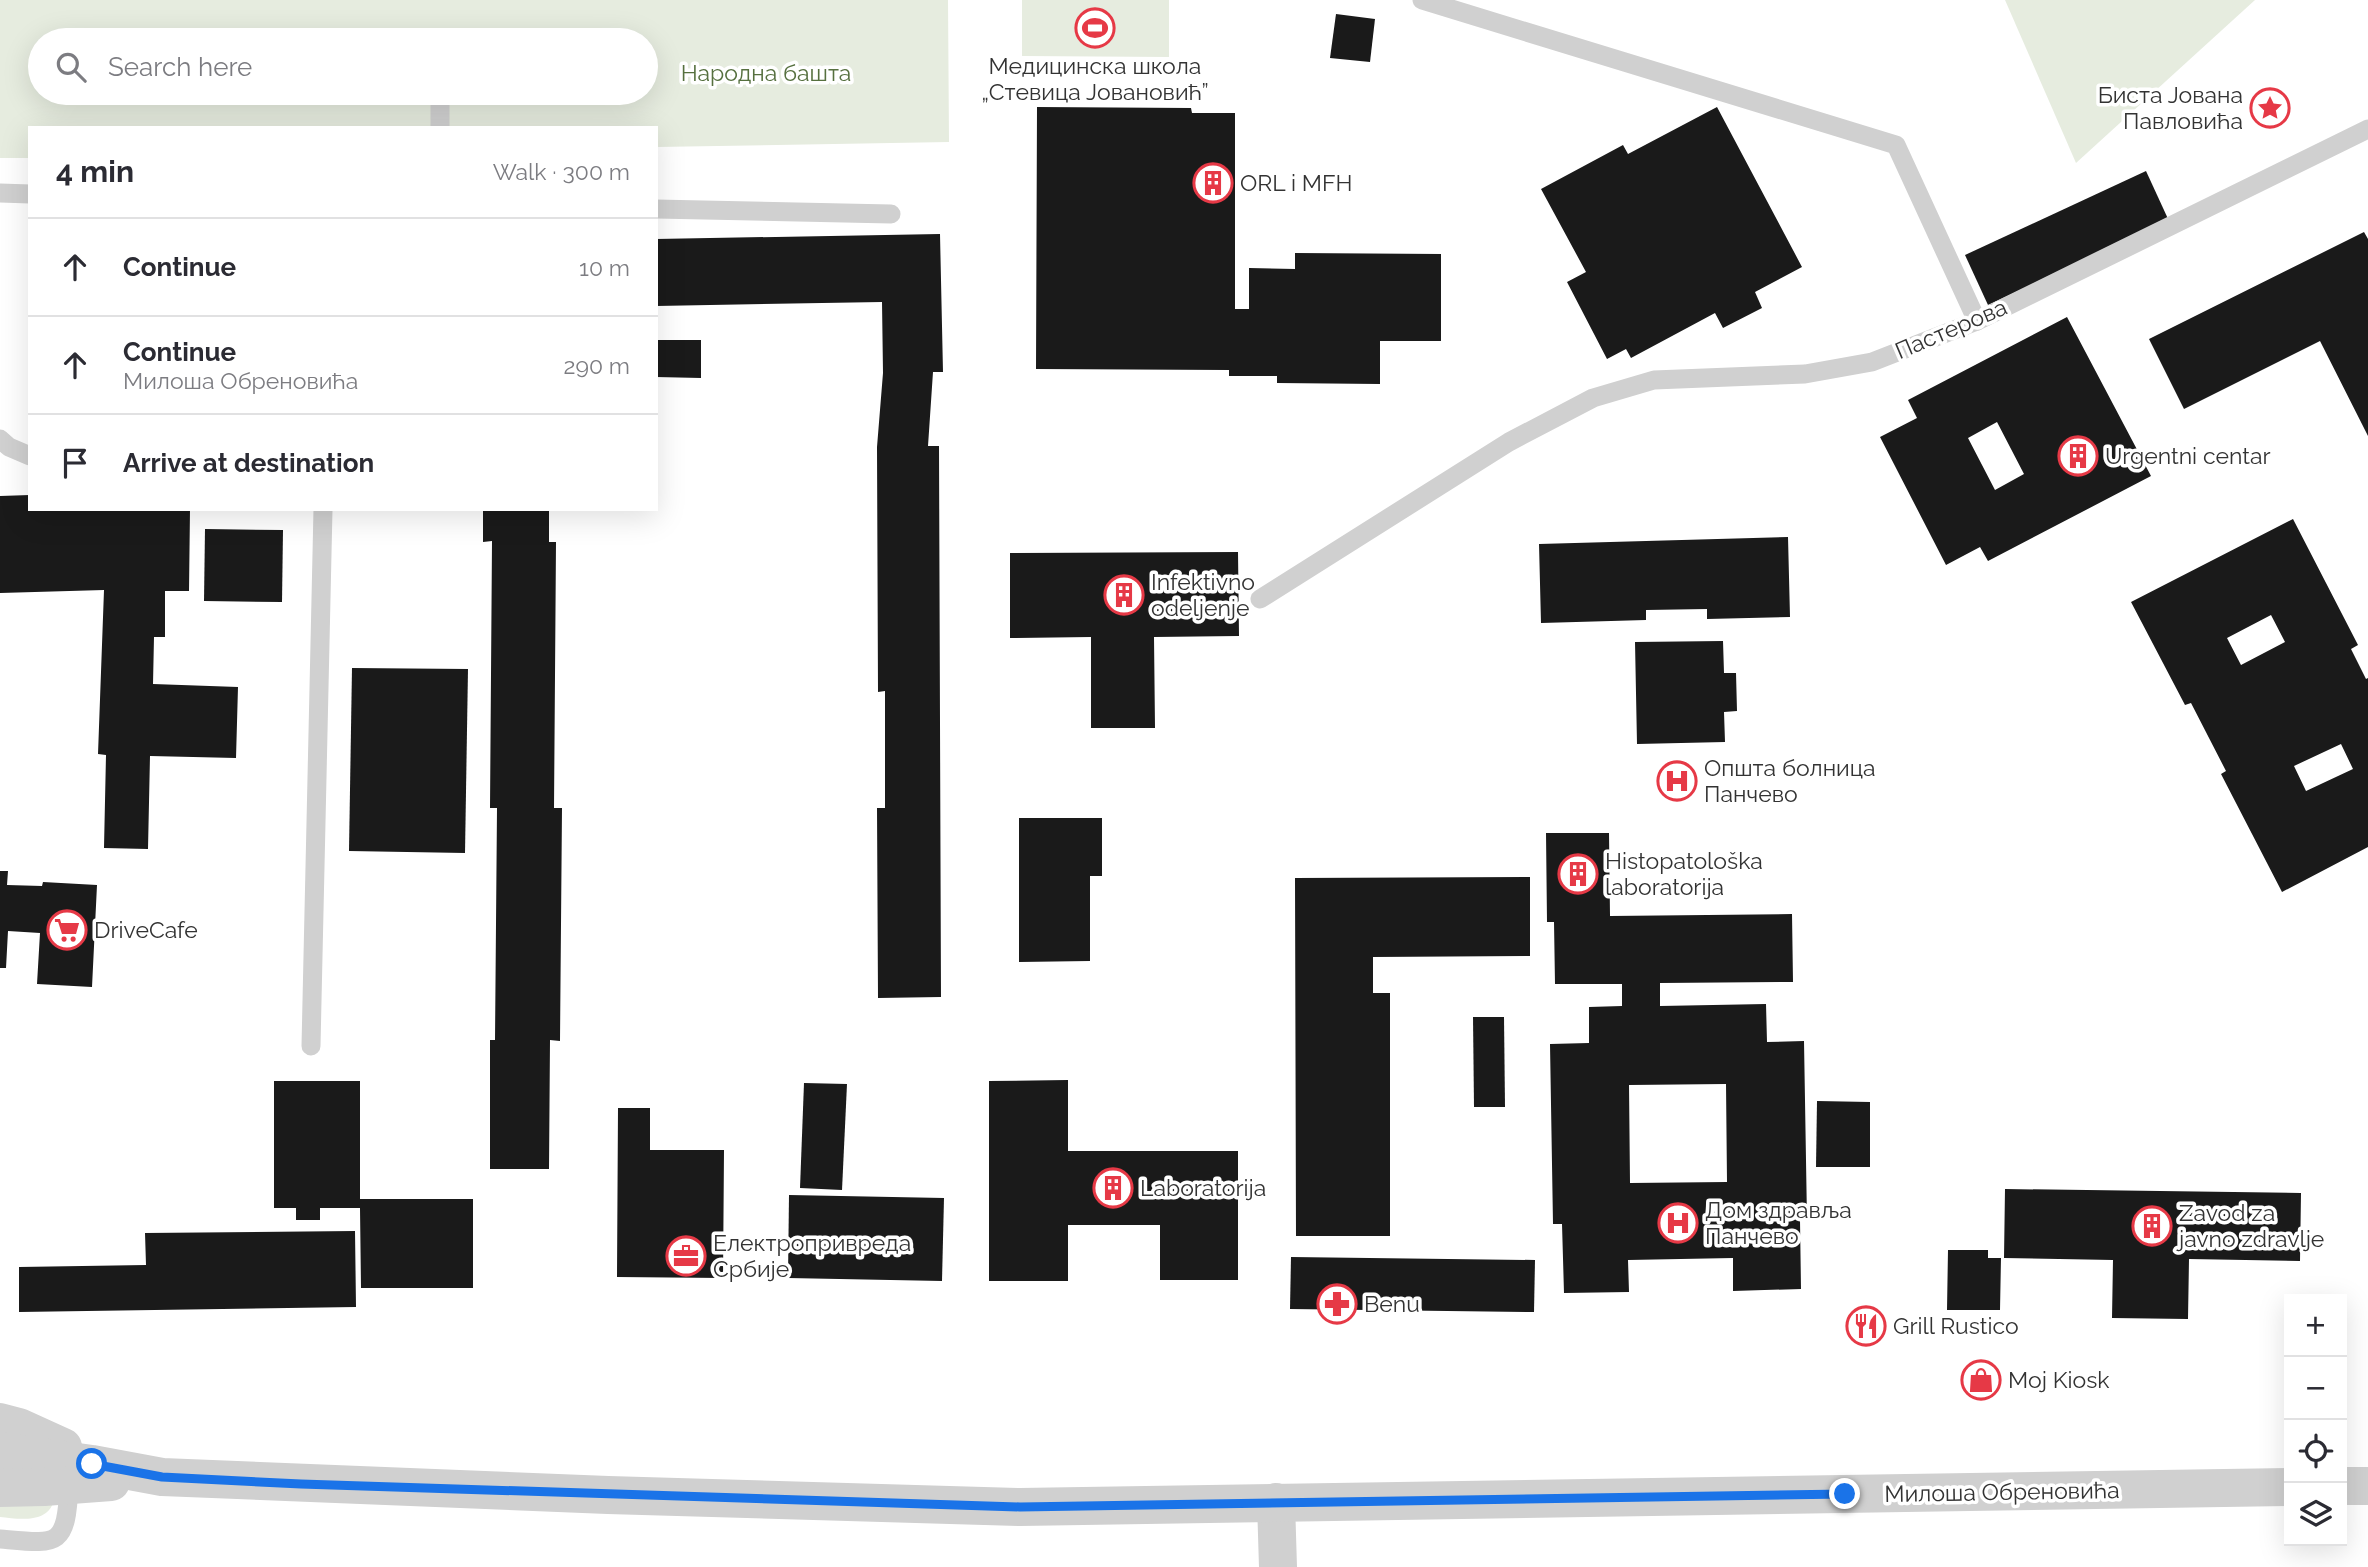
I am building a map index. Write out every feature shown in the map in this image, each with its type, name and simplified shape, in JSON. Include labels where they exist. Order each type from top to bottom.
[{"type":"street","points":[[0,1422],[51,1441],[80,1475]]},
{"type":"street","points":[[0,1451],[80,1475]]},
{"type":"street","points":[[0,1488],[80,1475]]},
{"type":"street","name":"Милоша Обреновића","points":[[80,1475],[1020,1507],[2284,1487]]},
{"type":"street","points":[[2347,1486],[2368,1486]]},
{"type":"street","points":[[1276,1502],[1278,1567]]},
{"type":"lane","points":[[1422,0],[1896,145],[1977,321]]},
{"type":"lane","points":[[440,105],[440,126]]},
{"type":"lane","name":"Пастерова","points":[[1260,599],[1509,442],[1593,398],[1654,380],[1805,374],[1872,362],[1977,321],[2368,129]]},
{"type":"lane","points":[[0,193],[28,194]]},
{"type":"lane","points":[[658,209],[891,214]]},
{"type":"lane","points":[[0,439],[9,447],[28,455]]},
{"type":"lane","points":[[311,1046],[323,511]]},
{"type":"lane","points":[[0,1539],[49,1541],[58,1535],[67,1518],[80,1475]]},
{"type":"green space","name":"Народна башта","points":[[0,0],[948,0],[949,142],[658,147],[658,126],[28,126],[28,158],[0,158]]},
{"type":"green space","name":"Медицинска школа „Стевица Јовановић”","points":[[1022,0],[1169,0],[1169,57],[1022,56]]},
{"type":"green space","points":[[2005,0],[2255,0],[2076,163]]},
{"type":"green space","points":[[0,1500],[54,1500],[46,1513],[24,1519],[0,1517]]},
{"type":"building","points":[[1336,14],[1375,19],[1370,62],[1330,58]]},
{"type":"building","points":[[1037,107],[1191,108],[1192,113],[1235,113],[1235,309],[1249,309],[1249,268],[1295,269],[1295,253],[1441,254],[1441,341],[1380,341],[1380,384],[1277,383],[1277,376],[1229,376],[1229,370],[1036,369]]},
{"type":"building","points":[[1717,107],[1802,267],[1755,292],[1762,308],[1723,328],[1715,313],[1631,358],[1626,349],[1607,359],[1567,282],[1586,272],[1541,189],[1623,145],[1628,154]]},
{"type":"building","points":[[2146,171],[2169,221],[1988,305],[1965,255]]},
{"type":"building","points":[[2364,232],[2368,239],[2368,436],[2320,341],[2184,409],[2149,339]]},
{"type":"building","points":[[940,234],[943,372],[933,372],[928,446],[939,446],[941,997],[878,998],[877,808],[885,808],[885,691],[878,692],[877,447],[883,373],[882,302],[658,306],[658,239]]},
{"type":"building","name":"Urgentni centar","points":[[2067,317],[2151,476],[1988,561],[1980,547],[1946,565],[1880,437],[1917,418],[1908,400]],"holes":[[[1997,422],[2024,474],[1995,490],[1968,438]]]},
{"type":"building","points":[[658,340],[701,340],[701,378],[658,377]]},
{"type":"building","points":[[28,495],[28,511],[190,511],[189,591],[165,591],[165,637],[154,637],[153,684],[238,687],[236,758],[150,756],[148,849],[104,848],[106,755],[98,754],[104,590],[0,593],[0,496]]},
{"type":"building","points":[[483,511],[549,511],[549,542],[556,542],[554,808],[562,808],[560,1041],[550,1040],[549,1169],[490,1169],[490,1040],[495,1040],[497,808],[490,808],[492,541],[483,542]]},
{"type":"building","points":[[2293,519],[2358,645],[2351,649],[2366,679],[2368,678],[2368,847],[2282,892],[2221,774],[2226,771],[2191,703],[2185,705],[2131,602]],"holes":[[[2271,615],[2285,642],[2241,665],[2227,638]],[[2341,744],[2353,769],[2306,791],[2294,766]]]},
{"type":"building","points":[[205,529],[283,530],[282,602],[204,601]]},
{"type":"building","points":[[1788,537],[1790,617],[1707,619],[1707,609],[1646,610],[1646,620],[1541,623],[1539,544]]},
{"type":"building","name":"Infektivno odeljenje","points":[[1238,552],[1239,636],[1154,637],[1155,728],[1091,728],[1091,637],[1010,638],[1010,553]]},
{"type":"building","points":[[1723,641],[1724,673],[1736,673],[1737,711],[1724,712],[1725,742],[1637,744],[1635,642]]},
{"type":"building","points":[[352,668],[468,669],[465,853],[349,851]]},
{"type":"building","points":[[1019,818],[1102,818],[1102,876],[1090,876],[1090,961],[1019,962]]},
{"type":"building","points":[[1546,833],[1609,833],[1610,916],[1792,914],[1793,982],[1660,983],[1660,1006],[1766,1004],[1767,1042],[1804,1041],[1807,1220],[1800,1220],[1801,1289],[1733,1291],[1733,1258],[1628,1260],[1629,1292],[1564,1293],[1562,1224],[1553,1224],[1550,1044],[1589,1043],[1589,1007],[1622,1006],[1622,984],[1555,984],[1554,922],[1547,922]],"holes":[[[1726,1084],[1727,1182],[1630,1183],[1629,1085]]]},
{"type":"building","points":[[0,871],[8,871],[7,885],[42,886],[43,882],[97,885],[92,987],[37,984],[40,933],[8,931],[6,968],[0,968]]},
{"type":"building","points":[[1530,877],[1530,956],[1373,957],[1373,993],[1390,993],[1390,1236],[1296,1236],[1295,878]]},
{"type":"building","points":[[1473,1017],[1504,1017],[1505,1107],[1474,1107]]},
{"type":"building","name":"Laboratorija","points":[[1068,1080],[1068,1151],[1238,1151],[1238,1280],[1160,1280],[1160,1225],[1068,1225],[1068,1281],[989,1281],[989,1081]]},
{"type":"building","points":[[274,1081],[360,1081],[360,1199],[473,1199],[473,1288],[361,1288],[360,1208],[320,1208],[320,1220],[296,1220],[296,1208],[274,1208]]},
{"type":"building","points":[[804,1083],[847,1084],[842,1190],[800,1188]]},
{"type":"building","points":[[1817,1101],[1870,1102],[1870,1167],[1816,1167]]},
{"type":"building","points":[[618,1108],[650,1108],[650,1150],[724,1150],[723,1278],[617,1277]]},
{"type":"building","name":"Zavod za javno zdravlje","points":[[2005,1189],[2301,1193],[2300,1261],[2189,1259],[2188,1319],[2112,1318],[2113,1260],[2004,1258]]},
{"type":"building","points":[[789,1195],[944,1198],[942,1281],[788,1278]]},
{"type":"building","points":[[355,1231],[356,1307],[19,1312],[19,1267],[146,1265],[145,1233]]},
{"type":"building","points":[[1948,1250],[1988,1250],[1988,1258],[2001,1258],[2000,1310],[1947,1310]]},
{"type":"building","points":[[1291,1257],[1535,1260],[1534,1312],[1290,1309]]},
{"type":"place","name":"Медицинска школа „Стевица Јовановић”","points":[[1095,28]]},
{"type":"place","name":"Биста Јована Павловића","points":[[2270,108]]},
{"type":"place","name":"ORL i MFH","points":[[1213,183]]},
{"type":"place","name":"Urgentni centar","points":[[2078,456]]},
{"type":"place","name":"Infektivno odeljenje","points":[[1124,595]]},
{"type":"place","name":"Општа болница Панчево","points":[[1677,781]]},
{"type":"place","name":"Histopatološka laboratorija","points":[[1578,874]]},
{"type":"place","name":"DriveCafe","points":[[67,930]]},
{"type":"place","name":"Laboratorija","points":[[1113,1188]]},
{"type":"place","name":"Дом здравља Панчево","points":[[1678,1223]]},
{"type":"place","name":"Zavod za javno zdravlje","points":[[2152,1226]]},
{"type":"place","name":"Електропривреда Србије","points":[[686,1256]]},
{"type":"place","name":"Benu","points":[[1337,1304]]},
{"type":"place","name":"Grill Rustico","points":[[1866,1326]]},
{"type":"place","name":"Moj Kiosk","points":[[1981,1380]]},
{"type":"route","points":[[92,1464],[162,1477],[301,1484],[1020,1507],[1845,1494]]}]
